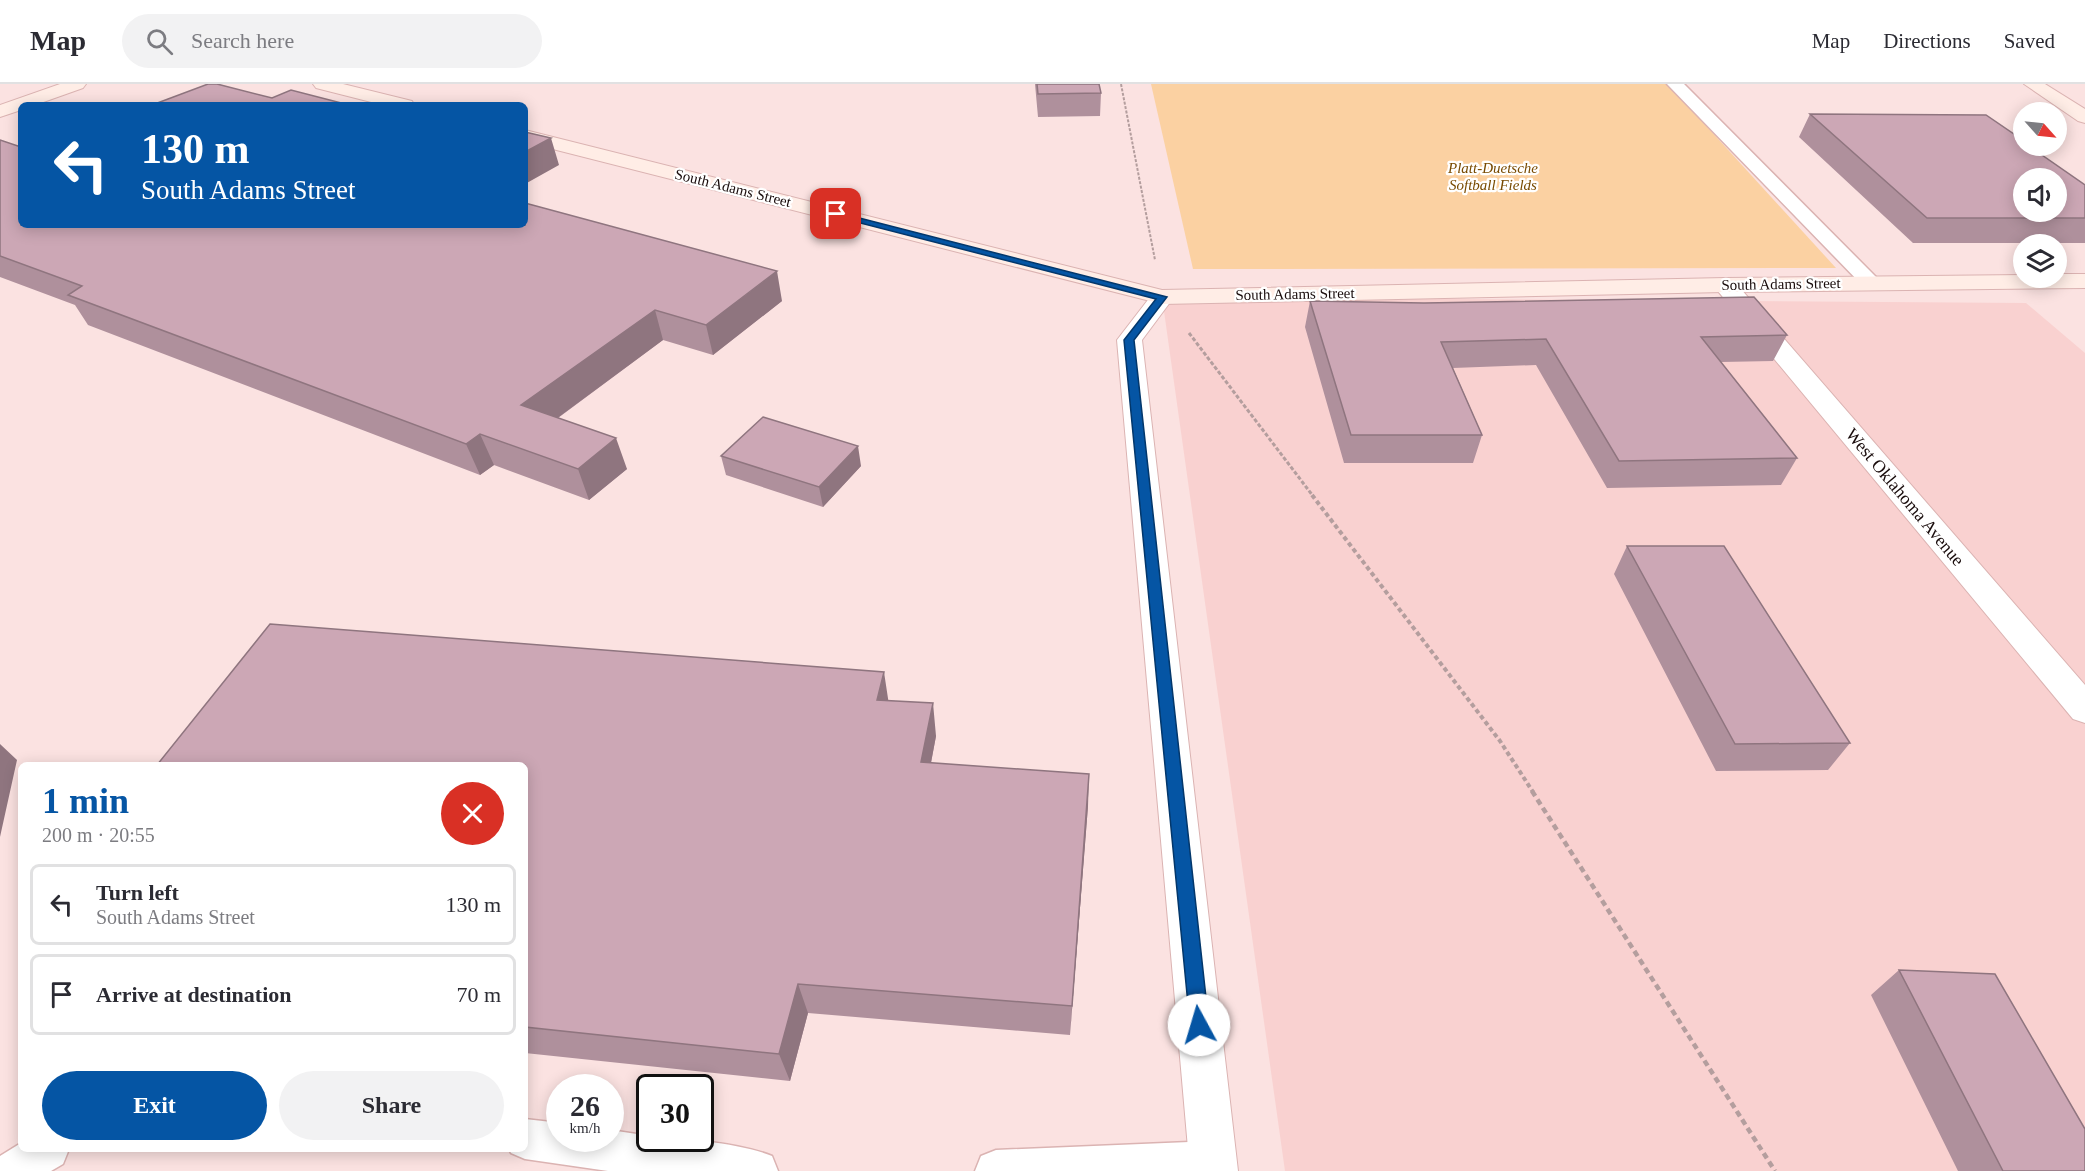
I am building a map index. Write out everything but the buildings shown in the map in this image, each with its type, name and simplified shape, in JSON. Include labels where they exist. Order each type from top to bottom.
[{"type":"street","points":[[26,102],[77,84]]},
{"type":"street","points":[[322,84],[393,102]]},
{"type":"street","points":[[2033,84],[2085,117]]},
{"type":"street","points":[[0,111],[18,105]]},
{"type":"street","name":"South Adams Street","points":[[528,136],[1162,297],[1725,285],[2085,281]]},
{"type":"street","name":"West Oklahoma Avenue","points":[[1725,285],[2085,709]]},
{"type":"street","points":[[1162,297],[1129,340],[1214,1167]]},
{"type":"lane","points":[[1675,84],[1871,283]]},
{"type":"lane","points":[[528,1139],[757,1171]]},
{"type":"lane","points":[[15,1171],[44,1152]]},
{"type":"lane","points":[[996,1171],[1214,1167]]},
{"type":"path","points":[[1121,84],[1162,297],[1500,741],[1775,1171]]},
{"type":"shaded area","points":[[1162,297],[2026,303],[2085,353],[2085,1171],[1285,1171]]},
{"type":"green space","name":"Platt-Duetsche Softball Fields","points":[[1151,84],[1668,84],[1836,268],[1193,269]]},
{"type":"route","points":[[836,214],[1162,297],[1129,340],[1199,1025]]}]
